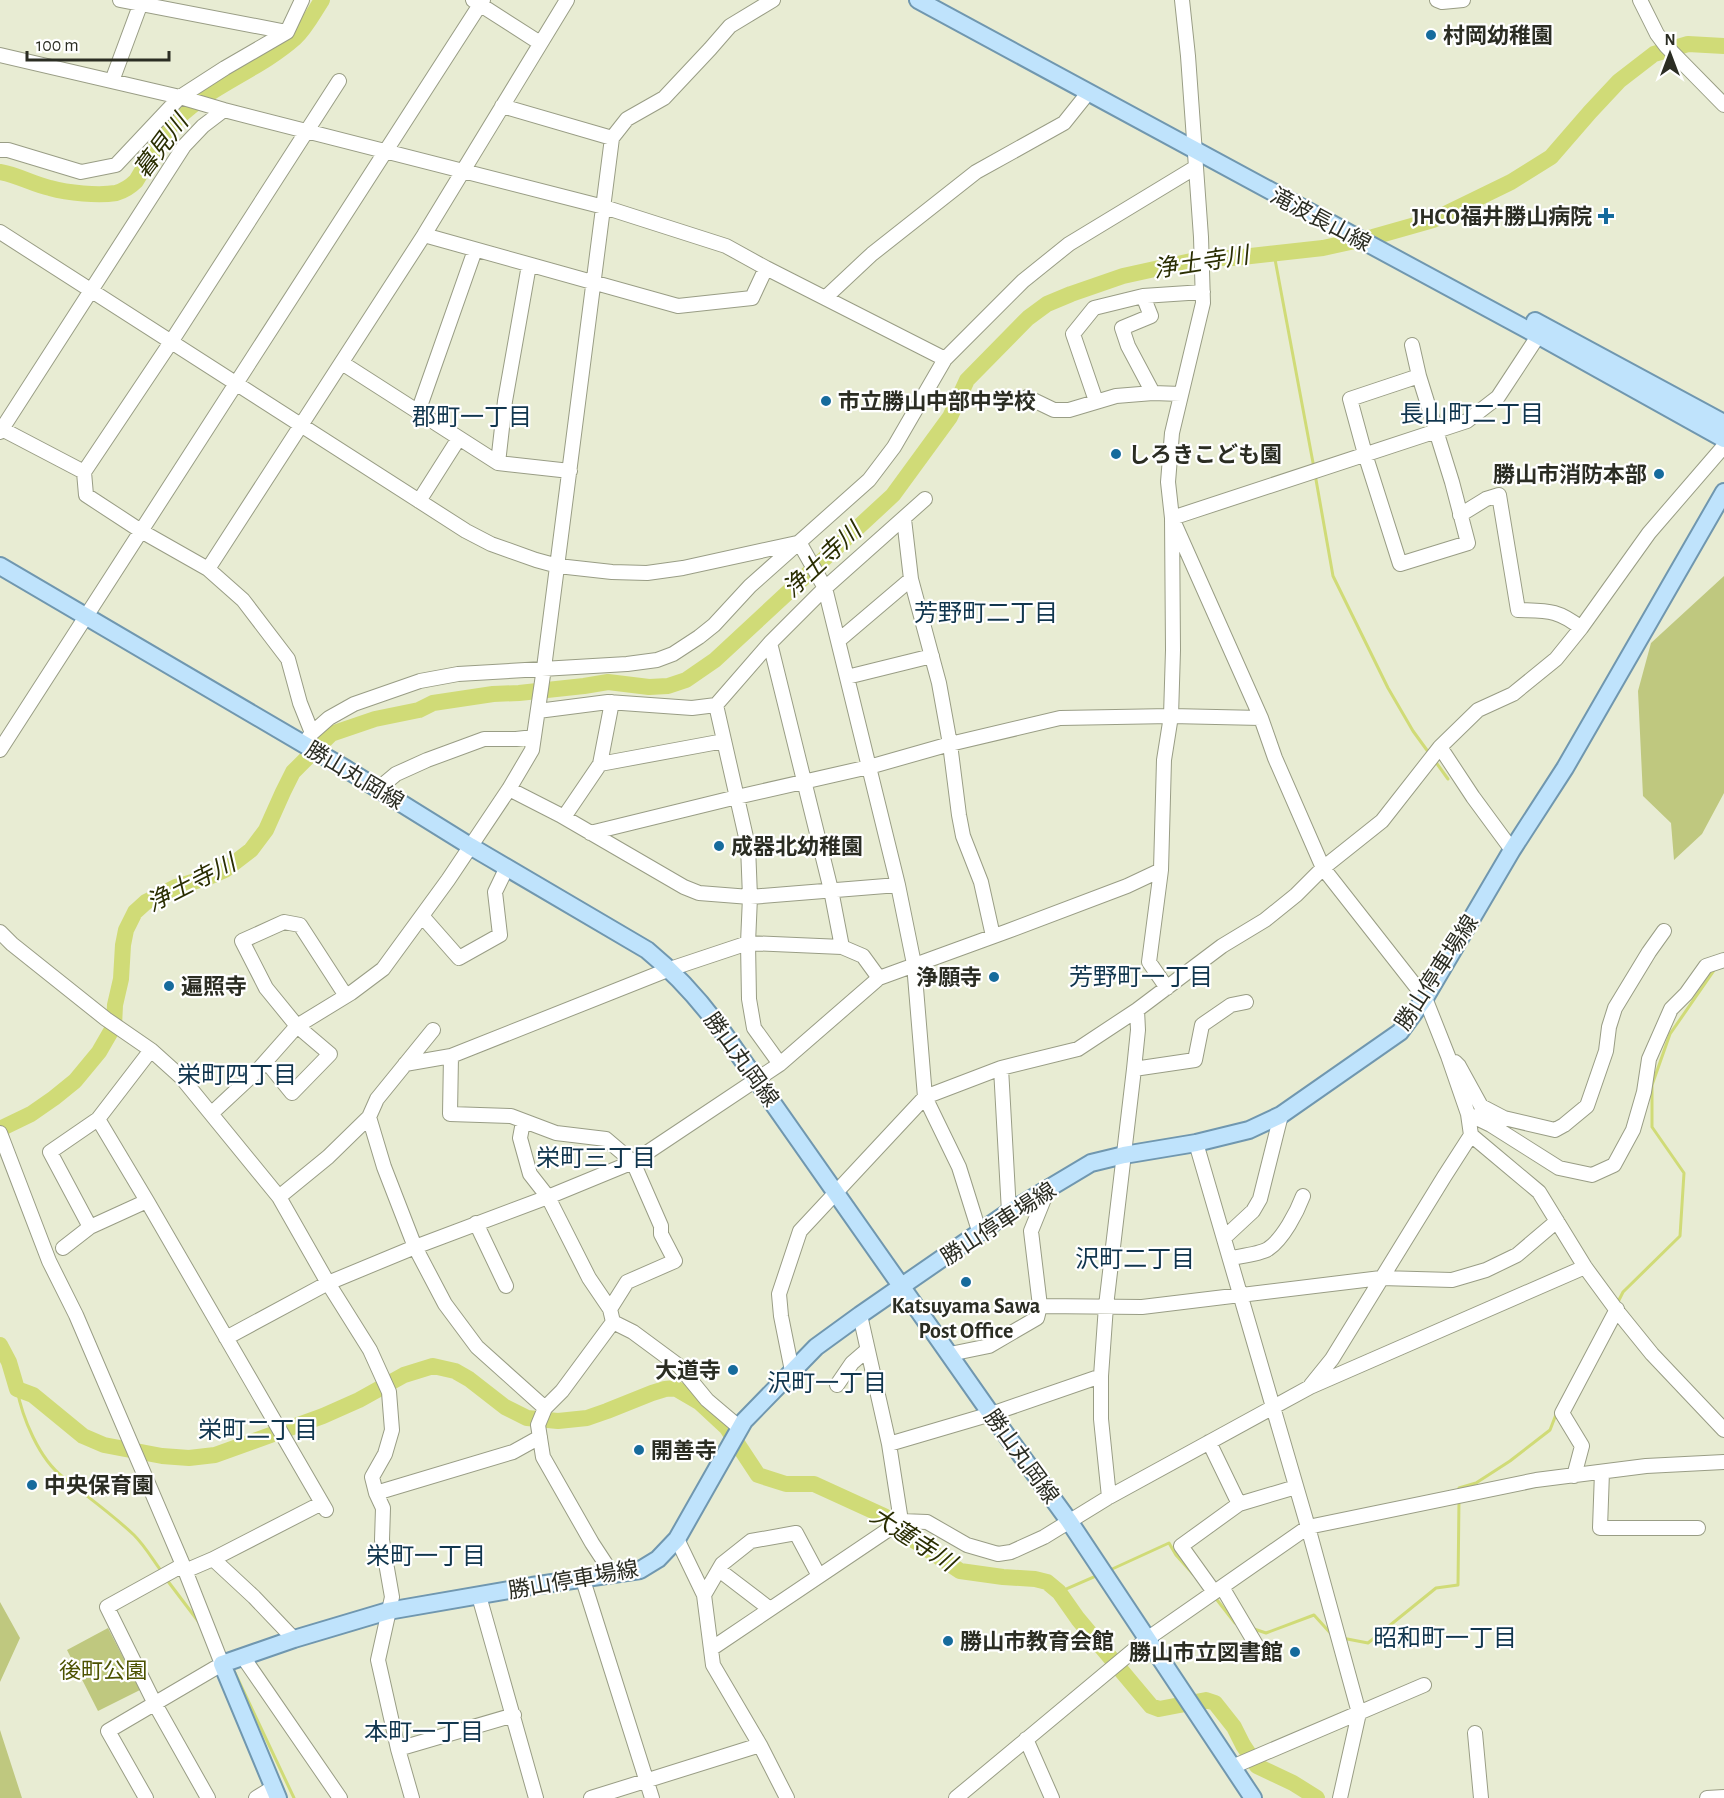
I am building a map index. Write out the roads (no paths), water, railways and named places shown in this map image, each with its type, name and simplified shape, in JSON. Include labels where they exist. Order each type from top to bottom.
[{"type":"main road","name":"滝波長山線","points":[[918,0],[1195,152],[1324,214],[1541,331],[1724,423]]},
{"type":"main road","name":"滝波長山線","points":[[940,0],[1195,152]]},
{"type":"main road","name":"滝波長山線","points":[[1541,331],[1724,439]]},
{"type":"main road","name":"勝山停車場線","points":[[222,1665],[294,1639],[388,1611],[640,1570],[658,1559],[677,1539],[744,1421],[816,1347],[860,1315],[1009,1212],[1091,1163],[1196,1143],[1249,1130],[1281,1115],[1400,1032],[1425,998],[1512,850],[1565,768],[1724,492]]},
{"type":"main road","name":"勝山丸岡線","points":[[0,566],[85,617],[308,738],[346,769],[470,846],[647,950],[670,969],[703,1005],[758,1081],[991,1414],[1069,1521],[1253,1798]]},
{"type":"main road","points":[[222,1665],[276,1793]]},
{"type":"street","points":[[120,0],[141,2],[287,32]]},
{"type":"street","points":[[0,150],[8,150],[81,172],[116,165],[180,97],[287,32],[302,0]]},
{"type":"street","points":[[208,569],[424,235],[567,0]]},
{"type":"street","points":[[212,1113],[266,1061],[297,1026],[346,996],[383,969],[509,789],[532,750],[558,566],[612,138],[627,119],[663,98],[730,26],[773,0]]},
{"type":"street","points":[[1167,988],[1149,962],[1161,870],[1164,769],[1171,716],[1173,518],[1168,482],[1172,433],[1203,303],[1201,237],[1182,0]]},
{"type":"street","points":[[1437,0],[1442,2],[1463,0]]},
{"type":"street","points":[[1640,0],[1658,34],[1680,61],[1724,105]]},
{"type":"street","points":[[112,81],[141,2]]},
{"type":"street","points":[[0,750],[478,2],[540,43]]},
{"type":"street","points":[[0,55],[180,97],[384,152],[604,207],[726,246],[945,359]]},
{"type":"street","points":[[308,738],[288,659],[243,600],[208,569],[141,531],[86,495],[84,472],[171,342],[339,81]]},
{"type":"street","points":[[825,298],[872,255],[976,172],[1064,123],[1088,93]]},
{"type":"street","points":[[502,106],[612,138]]},
{"type":"street","points":[[84,472],[1,429],[184,146],[222,109]]},
{"type":"street","points":[[308,738],[329,718],[354,704],[420,681],[458,674],[627,664],[657,660],[673,654],[699,637],[714,625],[750,586],[869,480],[894,447],[945,359],[1023,280],[1195,152]]},
{"type":"street","points":[[0,232],[466,531],[490,544],[536,561],[558,566],[647,573],[684,568],[799,542]]},
{"type":"street","points":[[424,235],[678,306],[752,298],[766,268]]},
{"type":"street","points":[[418,412],[476,250]]},
{"type":"street","points":[[498,463],[505,401],[530,265]]},
{"type":"street","points":[[1096,401],[1073,334],[1094,308],[1143,296],[1203,292]]},
{"type":"street","points":[[1143,296],[1151,316],[1122,328],[1128,346],[1153,393]]},
{"type":"street","points":[[1173,518],[1467,421],[1498,397],[1541,331]]},
{"type":"street","points":[[1412,345],[1467,543],[1400,564],[1350,399],[1419,376]]},
{"type":"street","points":[[342,363],[498,463],[570,471]]},
{"type":"street","points":[[1027,397],[1054,410],[1069,410],[1116,396],[1153,393],[1181,394]]},
{"type":"street","points":[[419,501],[459,438]]},
{"type":"street","points":[[792,1371],[779,1294],[800,1231],[925,1097],[1000,1068],[1078,1048],[1137,1010],[1222,946],[1264,920],[1296,895],[1323,868],[1382,821],[1440,747],[1478,710],[1513,694],[1556,658],[1581,628],[1649,533],[1724,446]]},
{"type":"street","points":[[1460,515],[1486,499],[1499,495],[1518,610],[1554,611],[1567,617],[1581,628]]},
{"type":"street","points":[[539,709],[612,702],[692,708],[716,705],[823,585],[925,499]]},
{"type":"street","points":[[1173,518],[1262,718],[1275,758],[1323,868],[1425,998],[1468,1114],[1471,1135],[1332,1359],[1310,1387]]},
{"type":"street","points":[[904,519],[911,579],[939,683],[950,744],[958,815],[963,837],[981,882],[993,936]]},
{"type":"street","points":[[799,542],[823,585],[898,885],[914,964],[925,1097],[959,1167],[980,1233]]},
{"type":"street","points":[[838,641],[911,579]]},
{"type":"street","points":[[770,643],[831,890],[842,947]]},
{"type":"street","points":[[847,677],[932,656]]},
{"type":"street","points":[[564,817],[600,764],[612,702]]},
{"type":"street","points":[[716,705],[748,846],[749,999],[754,1028],[780,1064]]},
{"type":"street","points":[[590,833],[737,796],[869,767],[950,744],[1060,718],[1171,716],[1262,718]]},
{"type":"street","points":[[378,789],[396,774],[484,739],[534,737]]},
{"type":"street","points":[[600,764],[724,741]]},
{"type":"street","points":[[1440,747],[1512,850]]},
{"type":"street","points":[[509,789],[564,817],[684,887],[699,893],[750,897],[898,885]]},
{"type":"street","points":[[422,916],[459,958],[490,941],[500,935],[495,892],[507,867]]},
{"type":"street","points":[[226,1338],[328,1284],[415,1247],[633,1162],[758,1081],[879,978],[1126,886],[1161,870]]},
{"type":"street","points":[[266,1061],[292,1093],[330,1054],[297,1026],[266,988],[242,941],[284,922],[300,925],[346,996]]},
{"type":"street","points":[[1448,1056],[1459,1066],[1481,1106],[1504,1118],[1555,1130],[1564,1125],[1587,1106],[1606,1051],[1609,1027],[1615,1008],[1664,931]]},
{"type":"street","points":[[0,932],[106,1019],[148,1048],[182,1077],[279,1197],[328,1284],[370,1350],[388,1392],[392,1430],[385,1454],[372,1476],[383,1508],[382,1540],[392,1597],[378,1660],[398,1749],[412,1798]]},
{"type":"street","points":[[405,1064],[450,1056],[670,969],[748,943],[842,947],[863,956],[879,978]]},
{"type":"street","points":[[1468,1114],[1491,1125],[1558,1167],[1592,1175],[1614,1165],[1633,1130],[1644,1092],[1649,1059],[1671,1009],[1686,994],[1706,966],[1724,960]]},
{"type":"street","points":[[1134,1069],[1195,1060],[1202,1025],[1231,1005],[1246,1002]]},
{"type":"street","points":[[1109,1497],[1101,1419],[1101,1376],[1106,1306],[1138,1030],[1137,1010]]},
{"type":"street","points":[[279,1197],[328,1157],[369,1117],[377,1099],[433,1030]]},
{"type":"street","points":[[90,1227],[50,1152],[98,1119],[148,1048]]},
{"type":"street","points":[[450,1056],[450,1114],[511,1116],[556,1133],[606,1139],[633,1162],[662,1226],[661,1234],[675,1261],[627,1282],[612,1316],[562,1390],[545,1408],[538,1425],[543,1457],[613,1575]]},
{"type":"street","points":[[1000,1068],[1009,1212]]},
{"type":"street","points":[[1224,1237],[1253,1211],[1260,1199],[1281,1115]]},
{"type":"street","points":[[369,1117],[384,1167],[415,1247],[445,1304],[477,1347],[545,1408]]},
{"type":"street","points":[[98,1119],[324,1506],[213,1560],[184,1568],[107,1607],[155,1704],[208,1798]]},
{"type":"street","points":[[523,1122],[520,1138],[530,1174],[548,1197],[589,1278],[612,1316],[679,1366],[707,1400],[740,1428]]},
{"type":"street","points":[[0,1133],[50,1261],[76,1315],[184,1568],[222,1665],[108,1731],[146,1798]]},
{"type":"street","points":[[1471,1135],[1539,1192],[1585,1267],[1617,1309],[1652,1354],[1724,1430]]},
{"type":"street","points":[[1196,1143],[1242,1296],[1359,1713],[1340,1798]]},
{"type":"street","points":[[950,1354],[988,1346],[1037,1318],[1040,1306],[1031,1231],[1048,1189]]},
{"type":"street","points":[[1231,1258],[1268,1249],[1278,1240],[1298,1211],[1303,1196]]},
{"type":"street","points":[[63,1248],[90,1227],[147,1201]]},
{"type":"street","points":[[1040,1306],[1142,1307],[1381,1278],[1452,1280],[1486,1270],[1517,1255],[1557,1221]]},
{"type":"street","points":[[476,1223],[506,1287]]},
{"type":"street","points":[[711,1649],[901,1521],[927,1522],[967,1545],[998,1554],[1011,1552],[1310,1387],[1585,1267]]},
{"type":"street","points":[[1574,1476],[1582,1446],[1562,1413],[1617,1309]]},
{"type":"street","points":[[860,1315],[889,1444],[901,1521]]},
{"type":"street","points":[[837,1385],[852,1363],[867,1350]]},
{"type":"street","points":[[889,1444],[991,1414],[1101,1376]]},
{"type":"street","points":[[376,1493],[513,1452],[540,1437]]},
{"type":"street","points":[[1209,1442],[1239,1504]]},
{"type":"street","points":[[956,1798],[1147,1639],[1308,1527],[1536,1480],[1646,1466],[1724,1462]]},
{"type":"street","points":[[1602,1472],[1600,1528],[1698,1528]]},
{"type":"street","points":[[1258,1647],[1218,1589],[1181,1545],[1239,1504],[1296,1487]]},
{"type":"street","points":[[705,1594],[722,1564],[751,1541],[796,1533],[819,1576]]},
{"type":"street","points":[[677,1539],[705,1594],[713,1665],[788,1798]]},
{"type":"street","points":[[213,1560],[254,1597],[294,1639]]},
{"type":"street","points":[[718,1570],[770,1609]]},
{"type":"street","points":[[583,1580],[652,1798]]},
{"type":"street","points":[[479,1596],[536,1798]]},
{"type":"street","points":[[243,1657],[340,1798]]},
{"type":"street","points":[[1232,1767],[1424,1685]]},
{"type":"street","points":[[398,1749],[514,1715]]},
{"type":"street","points":[[1475,1733],[1481,1798]]},
{"type":"street","points":[[1026,1738],[1052,1798]]},
{"type":"street","points":[[591,1798],[760,1745]]},
{"type":"street","points":[[256,1798],[276,1793]]},
{"type":"street","points":[[1707,1798],[1724,1797]]},
{"type":"waterway","name":"暮見川","points":[[0,172],[74,193],[109,194],[124,190],[136,181],[160,141],[177,119],[205,96],[266,59],[295,38],[322,0]]},
{"type":"waterway","name":"浄土寺川","points":[[0,1129],[31,1114],[54,1098],[75,1081],[99,1052],[114,1026],[123,945],[126,930],[135,912],[146,902],[176,887],[225,870],[251,850],[266,830],[293,772],[331,734],[375,719],[419,710],[433,703],[608,682],[649,687],[668,686],[686,680],[715,660],[893,495],[950,417],[967,380],[1028,318],[1047,304],[1123,276],[1205,258],[1233,258],[1323,248],[1433,220],[1511,182],[1551,157],[1619,81],[1654,54],[1688,44],[1724,46]]},
{"type":"waterway","points":[[1274,254],[1314,468]]},
{"type":"waterway","points":[[1315,474],[1333,576],[1388,688],[1429,753]]},
{"type":"waterway","points":[[1435,761],[1448,779]]},
{"type":"waterway","points":[[1617,1304],[1623,1292],[1680,1236],[1684,1173],[1652,1127],[1652,1085],[1670,1034],[1715,969]]},
{"type":"waterway","name":"大蓮寺川","points":[[0,1345],[9,1362],[17,1389],[33,1395],[83,1436],[104,1445],[162,1456],[189,1458],[215,1455],[323,1416],[359,1400],[404,1375],[433,1366],[455,1371],[505,1407],[527,1418],[558,1421],[587,1418],[652,1393],[675,1388],[699,1402],[727,1428],[758,1475],[786,1484],[814,1484],[884,1516],[909,1537],[960,1571],[1047,1582],[1059,1592],[1078,1619],[1151,1706],[1159,1709],[1206,1700],[1215,1703],[1234,1727],[1257,1766],[1293,1783],[1317,1798]]},
{"type":"waterway","points":[[17,1389],[27,1424],[46,1460],[63,1477],[134,1535],[162,1572]]},
{"type":"waterway","points":[[1459,1493],[1459,1488],[1476,1483],[1510,1461],[1550,1430],[1557,1412]]},
{"type":"waterway","points":[[1342,1638],[1368,1643],[1436,1588],[1458,1585],[1459,1500]]},
{"type":"waterway","points":[[1110,1570],[1169,1543],[1176,1555],[1193,1574]]},
{"type":"waterway","points":[[1059,1592],[1098,1575]]},
{"type":"waterway","points":[[167,1580],[201,1625]]},
{"type":"waterway","points":[[1214,1596],[1235,1623],[1239,1624]]},
{"type":"waterway","points":[[1251,1628],[1266,1633],[1314,1615],[1333,1636]]},
{"type":"waterway","points":[[231,1667],[294,1798]]},
{"type":"place","name":"村岡幼稚園","points":[[1431,35]]},
{"type":"place","name":"JHCO福井勝山病院","points":[[1606,216]]},
{"type":"place","name":"市立勝山中部中学校","points":[[826,401]]},
{"type":"place","name":"しろきこども園","points":[[1116,454]]},
{"type":"place","name":"勝山市消防本部","points":[[1659,474]]},
{"type":"place","name":"成器北幼稚園","points":[[719,846]]},
{"type":"place","name":"浄願寺","points":[[994,977]]},
{"type":"place","name":"遍照寺","points":[[169,986]]},
{"type":"place","name":"Katsuyama Sawa Post Office","points":[[966,1282]]},
{"type":"place","name":"大道寺","points":[[733,1370]]},
{"type":"place","name":"開善寺","points":[[639,1450]]},
{"type":"place","name":"中央保育園","points":[[32,1485]]},
{"type":"place","name":"勝山市教育会館","points":[[948,1641]]},
{"type":"place","name":"勝山市立図書館","points":[[1295,1652]]},
{"type":"district","name":"長山町二丁目","points":[[1472,414]]},
{"type":"district","name":"郡町一丁目","points":[[472,417]]},
{"type":"district","name":"芳野町二丁目","points":[[986,613]]},
{"type":"district","name":"芳野町一丁目","points":[[1141,977]]},
{"type":"district","name":"栄町四丁目","points":[[237,1075]]},
{"type":"district","name":"栄町三丁目","points":[[596,1158]]},
{"type":"district","name":"沢町二丁目","points":[[1135,1259]]},
{"type":"district","name":"沢町一丁目","points":[[827,1383]]},
{"type":"district","name":"栄町二丁目","points":[[258,1430]]},
{"type":"district","name":"栄町一丁目","points":[[426,1556]]},
{"type":"district","name":"昭和町一丁目","points":[[1445,1638]]},
{"type":"district","name":"本町一丁目","points":[[424,1732]]},
{"type":"park label","name":"後町公園","points":[[103,1670]]}]
